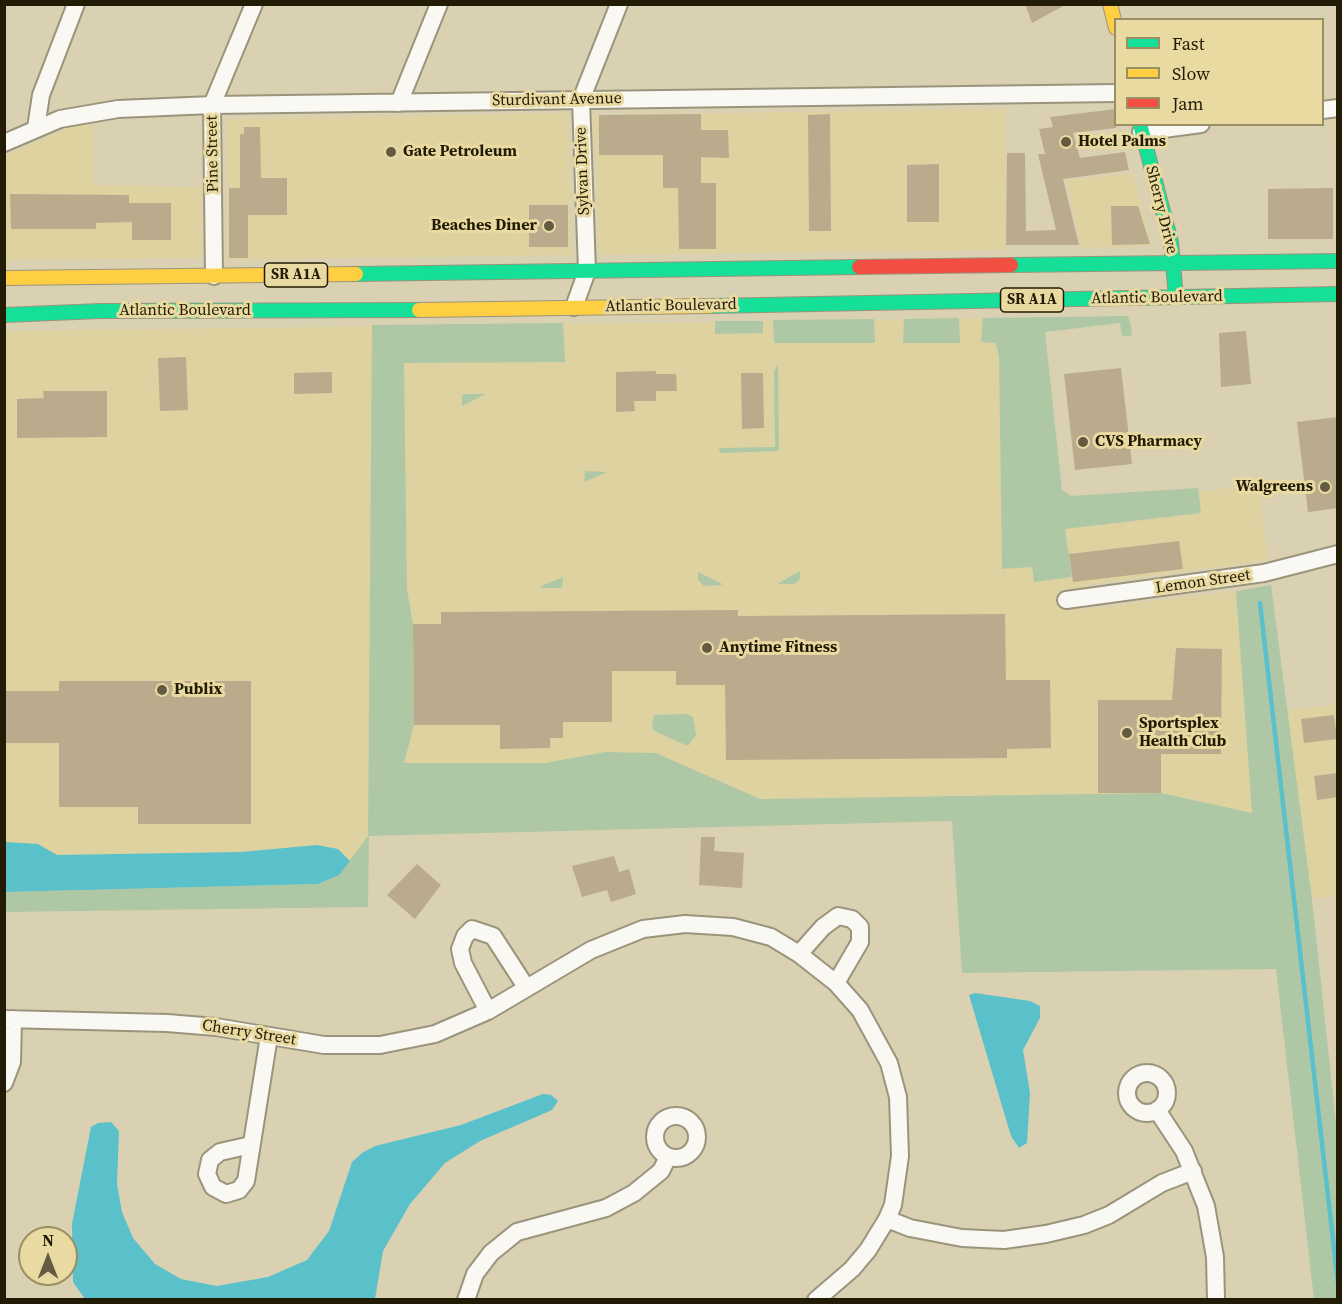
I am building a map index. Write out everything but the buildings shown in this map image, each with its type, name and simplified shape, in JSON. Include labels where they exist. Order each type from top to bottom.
[{"type":"main road","points":[[1110,4],[1114,20]]},
{"type":"main road","name":"Sherry Drive","points":[[1141,128],[1174,263],[1176,297]]},
{"type":"main road","name":"Atlantic Boulevard","points":[[4,278],[213,281],[323,274],[1338,261]]},
{"type":"main road","points":[[237,289],[315,284],[323,274]]},
{"type":"main road","name":"Atlantic Boulevard","points":[[4,315],[100,311],[213,312],[888,303],[1338,294]]},
{"type":"main road","points":[[100,311],[197,297]]},
{"type":"main road","points":[[213,312],[224,297]]},
{"type":"street","points":[[36,128],[40,95],[76,4]]},
{"type":"street","name":"Pine Street","points":[[213,281],[212,105],[254,4]]},
{"type":"street","points":[[399,104],[439,4]]},
{"type":"street","name":"Sylvan Drive","points":[[574,307],[587,271],[581,100],[619,4]]},
{"type":"street","name":"Sturdivant Avenue","points":[[4,144],[60,119],[118,109],[212,105],[1114,93]]},
{"type":"street","points":[[1141,128],[1171,126]]},
{"type":"street","points":[[888,303],[890,266]]},
{"type":"street","name":"Lemon Street","points":[[1066,600],[1264,573],[1338,554]]},
{"type":"street","points":[[799,954],[823,927],[838,916],[852,919],[860,927],[860,942],[836,983]]},
{"type":"street","name":"Cherry Street","points":[[9,1019],[167,1023],[324,1045],[380,1045],[435,1034],[488,1011],[591,950],[643,929],[685,924],[733,927],[771,937],[799,954],[836,983],[860,1010],[889,1064],[898,1097],[900,1156],[893,1204],[887,1219],[868,1250],[852,1269],[816,1299]]},
{"type":"street","points":[[488,1011],[463,963],[460,949],[465,936],[472,929],[493,936],[526,987]]},
{"type":"street","points":[[4,1083],[12,1062],[9,1019]]},
{"type":"street","points":[[252,1145],[269,1036]]},
{"type":"street","points":[[1157,1110],[1184,1151],[1206,1206],[1215,1257],[1215,1299]]},
{"type":"street","points":[[466,1299],[475,1274],[491,1253],[517,1232],[606,1209],[634,1193],[661,1171],[668,1157]]},
{"type":"street","points":[[887,1219],[910,1228],[962,1238],[1004,1240],[1046,1234],[1084,1225],[1109,1215],[1162,1183],[1193,1171]]},
{"type":"shaded area","points":[[1005,109],[1004,250],[599,255],[594,115]]},
{"type":"shaded area","points":[[568,113],[571,255],[228,260],[227,119]]},
{"type":"shaded area","points":[[1337,115],[1337,159],[1331,116]]},
{"type":"shaded area","points":[[92,122],[93,185],[202,187],[201,258],[5,260],[4,156],[62,130]]},
{"type":"shaded area","points":[[1133,173],[1151,246],[1081,248],[1067,180]]},
{"type":"shaded area","points":[[1024,318],[1049,512],[1258,484],[1268,560],[1086,585],[1087,609],[1236,591],[1252,813],[369,836],[368,907],[5,912],[4,331]]},
{"type":"shaded area","points":[[1337,704],[1337,896],[1312,899],[1286,711]]},
{"type":"green space","points":[[1128,316],[1132,330],[1131,336],[1122,336],[1120,323],[1045,332],[1062,490],[1071,496],[1198,488],[1201,513],[1065,529],[1072,577],[1034,582],[1032,567],[1002,569],[999,357],[996,343],[981,342],[983,318]]},
{"type":"green space","points":[[959,318],[960,343],[903,343],[904,319]]},
{"type":"green space","points":[[874,319],[875,343],[774,343],[773,320]]},
{"type":"green space","points":[[715,321],[763,321],[763,333],[715,334]]},
{"type":"green space","points":[[563,323],[565,362],[404,363],[407,590],[413,624],[414,725],[404,763],[545,763],[605,752],[656,753],[760,799],[1161,793],[1252,813],[1236,591],[1271,585],[1312,899],[1337,1133],[1337,1299],[1314,1299],[1276,969],[962,973],[952,821],[369,836],[368,907],[5,912],[4,892],[318,884],[339,875],[368,836],[372,325]]},
{"type":"green space","points":[[778,364],[779,451],[720,453],[719,448],[775,447],[774,372]]},
{"type":"green space","points":[[464,394],[486,394],[462,406]]},
{"type":"green space","points":[[585,471],[607,472],[584,482]]},
{"type":"green space","points":[[800,571],[800,579],[795,584],[777,584]]},
{"type":"green space","points":[[698,572],[722,585],[704,586],[698,580]]},
{"type":"green space","points":[[563,577],[562,588],[540,588],[541,586]]},
{"type":"green space","points":[[687,714],[693,717],[696,735],[688,746],[654,731],[652,726],[654,715]]},
{"type":"water","points":[[5,842],[38,844],[57,855],[241,852],[317,845],[338,849],[350,861],[339,875],[318,884],[5,892]]},
{"type":"water","points":[[975,993],[1030,1001],[1040,1006],[1040,1018],[1023,1050],[1030,1093],[1027,1143],[1019,1148],[1011,1136],[969,995]]},
{"type":"water","points":[[543,1094],[551,1095],[558,1101],[552,1110],[480,1141],[445,1163],[410,1204],[383,1251],[375,1299],[85,1299],[76,1286],[78,1286],[78,1226],[72,1226],[72,1224],[91,1127],[98,1123],[111,1122],[119,1131],[117,1184],[122,1212],[133,1238],[155,1264],[181,1279],[217,1286],[268,1277],[307,1260],[329,1231],[352,1162],[362,1153],[375,1146],[461,1125]]},
{"type":"waterway","points":[[1260,603],[1338,1283]]},
{"type":"traffic: fast","points":[[1141,126],[1171,242],[1176,297]]},
{"type":"traffic: fast","points":[[1011,265],[1338,261]]},
{"type":"traffic: fast","points":[[356,274],[859,267]]},
{"type":"traffic: fast","points":[[710,306],[1338,294]]},
{"type":"traffic: fast","points":[[4,315],[101,311],[419,310]]},
{"type":"traffic: slow","points":[[1110,4],[1114,20]]},
{"type":"traffic: slow","points":[[4,278],[356,274]]},
{"type":"traffic: slow","points":[[419,310],[710,306]]},
{"type":"traffic: jam","points":[[859,267],[1011,265]]},
{"type":"place","name":"Hotel Palms","points":[[1066,142]]},
{"type":"place","name":"Gate Petroleum","points":[[391,152]]},
{"type":"place","name":"Beaches Diner","points":[[549,226]]},
{"type":"place","name":"CVS Pharmacy","points":[[1083,442]]},
{"type":"place","name":"Walgreens","points":[[1325,487]]},
{"type":"place","name":"Anytime Fitness","points":[[707,648]]},
{"type":"place","name":"Publix","points":[[162,690]]},
{"type":"place","name":"Sportsplex Health Club","points":[[1127,733]]}]
